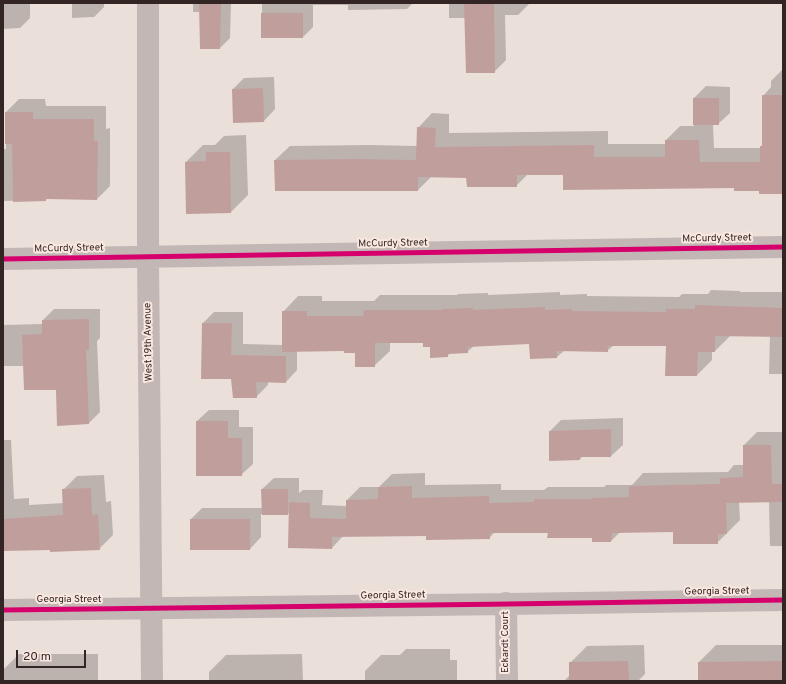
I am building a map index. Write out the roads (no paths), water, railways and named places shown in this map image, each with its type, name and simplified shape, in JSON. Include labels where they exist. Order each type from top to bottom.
[{"type":"street","name":"West 19th Avenue","points":[[148,3],[148,257],[152,681]]},
{"type":"street","name":"McCurdy Street","points":[[3,259],[783,247]]},
{"type":"street","name":"Georgia Street","points":[[3,610],[783,600]]},
{"type":"street","name":"Eckardt Court","points":[[506,603],[507,681]]}]
